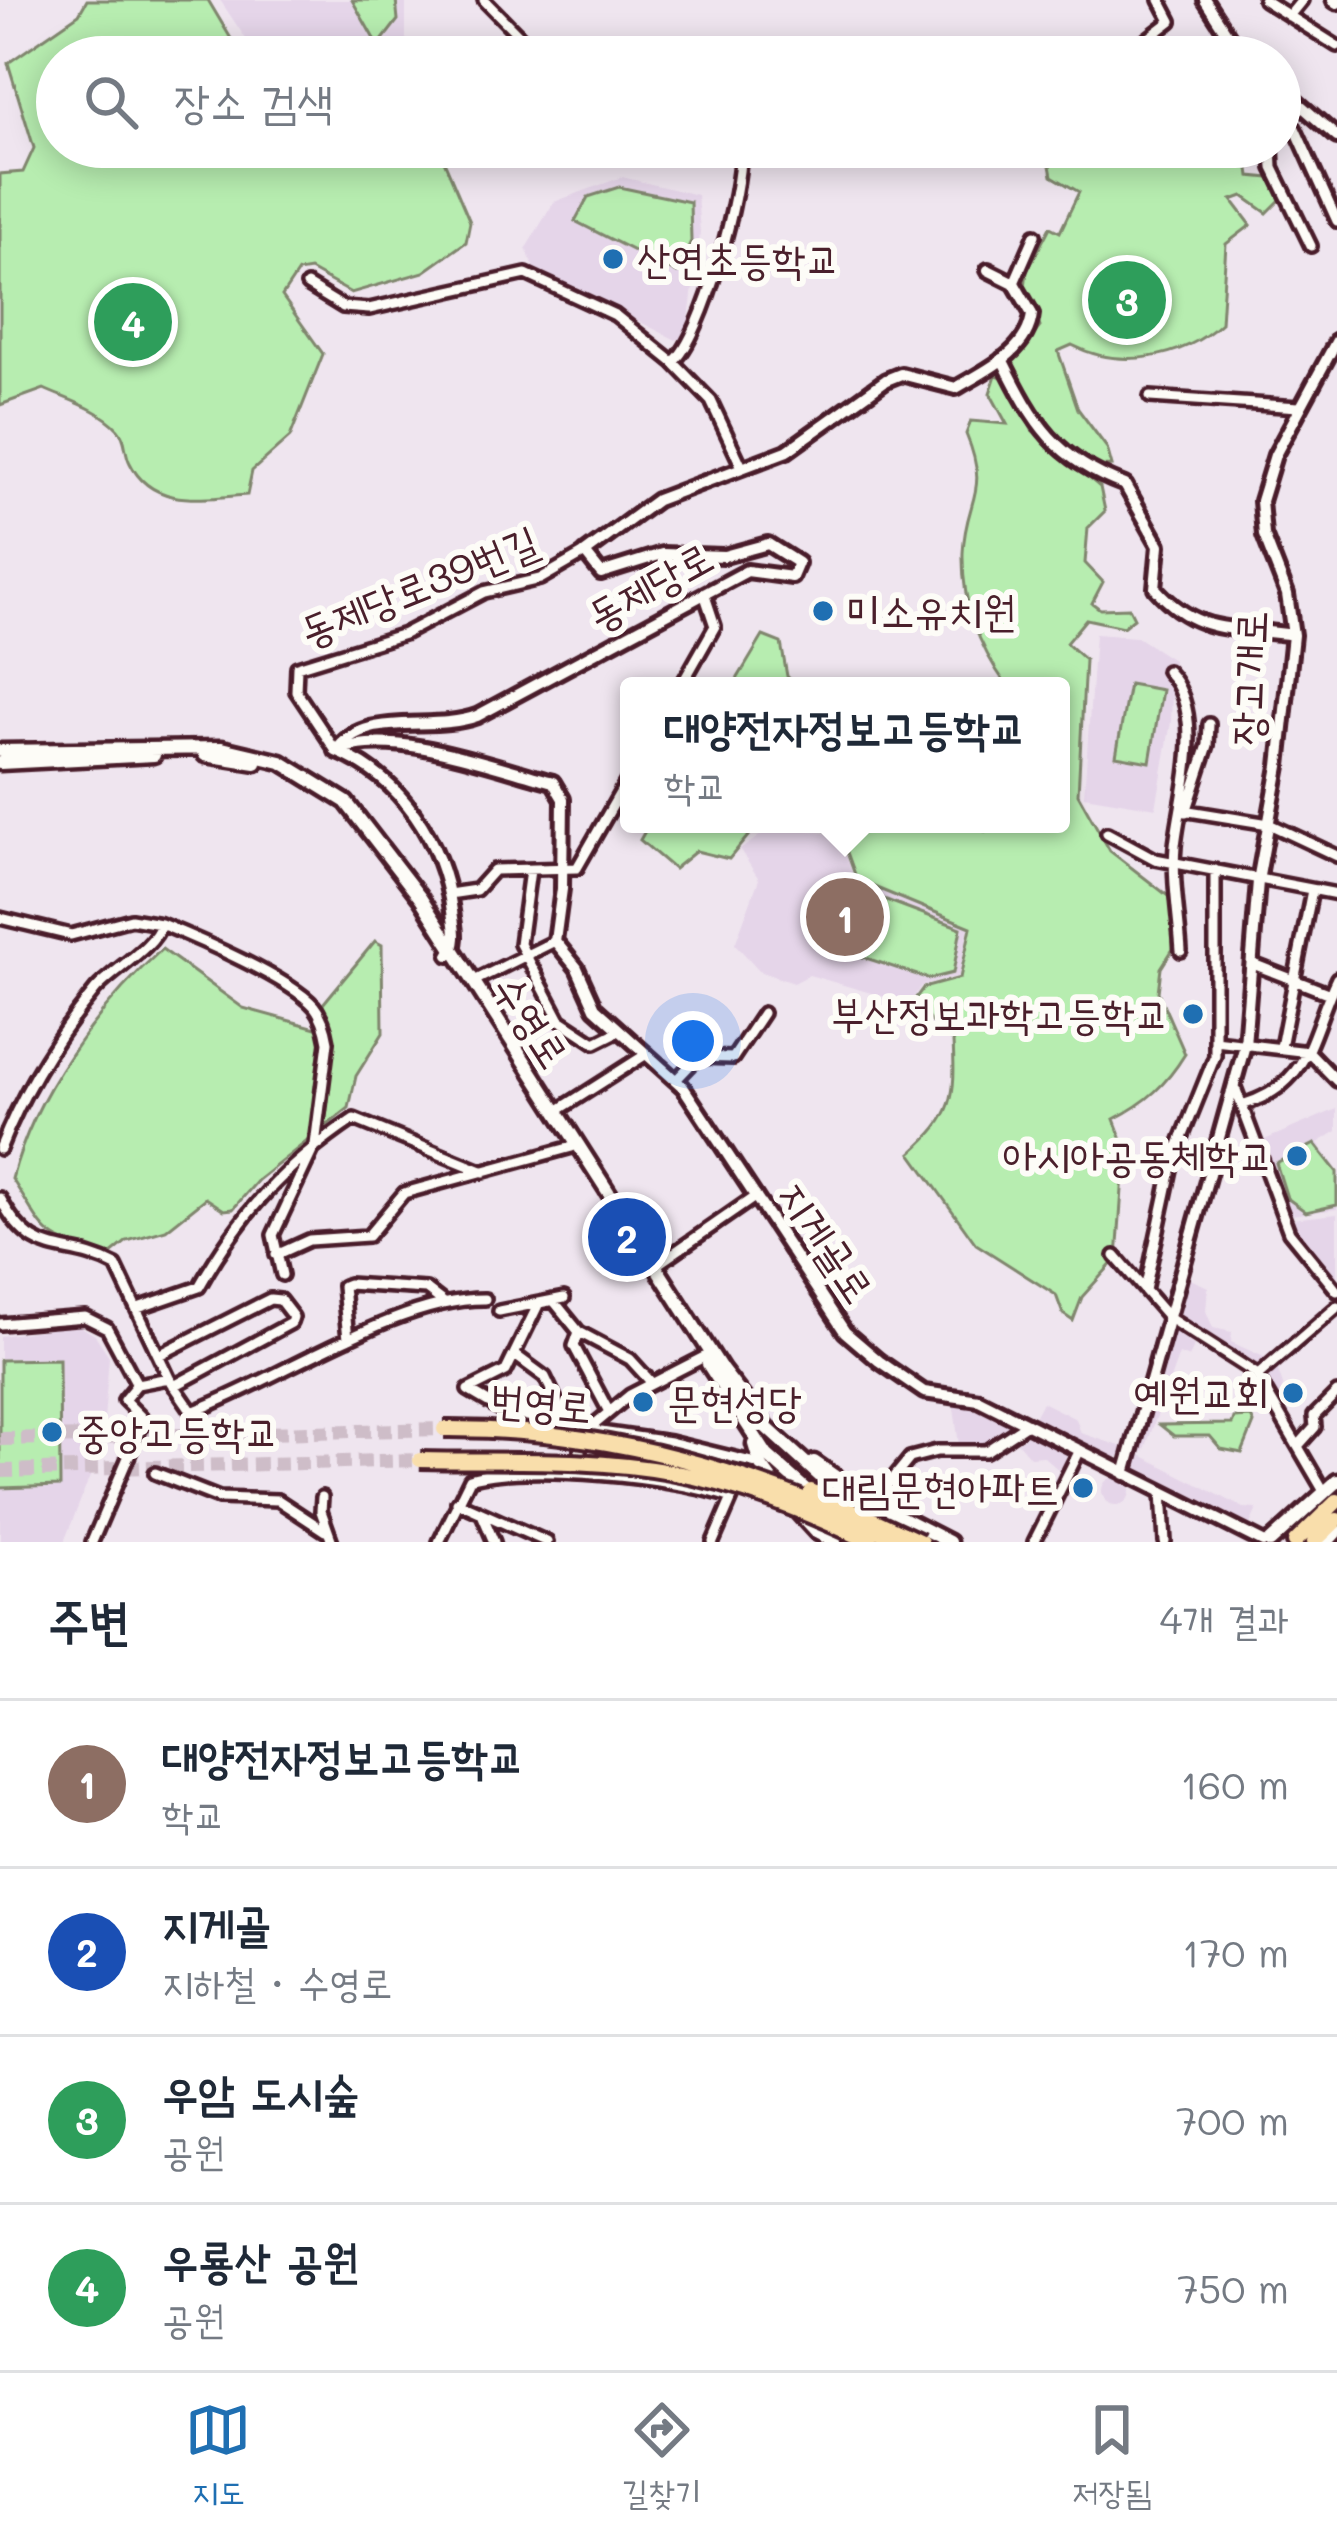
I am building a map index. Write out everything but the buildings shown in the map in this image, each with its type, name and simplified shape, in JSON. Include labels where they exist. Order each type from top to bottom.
[{"type":"highway","name":"번영로","points":[[444,1429],[596,1439],[758,1465],[901,1542]]},
{"type":"highway","name":"번영로","points":[[420,1460],[606,1464],[729,1491],[871,1542]]},
{"type":"highway","points":[[758,1465],[921,1542]]},
{"type":"highway","points":[[729,1491],[850,1542]]},
{"type":"highway","points":[[1295,1542],[1331,1497]]},
{"type":"highway","points":[[1315,1542],[1337,1520]]},
{"type":"main road","name":"수영로","points":[[0,751],[222,748],[280,762],[329,789],[358,814],[451,953],[704,1357],[756,1426],[806,1463],[874,1526],[901,1542]]},
{"type":"main road","name":"수영로","points":[[0,763],[204,755],[287,774],[324,795],[364,832],[474,981],[756,1426],[873,1503],[949,1542]]},
{"type":"main road","points":[[756,1426],[758,1465],[816,1532],[835,1542]]},
{"type":"main road","points":[[758,1465],[789,1453],[806,1463]]},
{"type":"main road","points":[[758,1465],[797,1485],[880,1542]]},
{"type":"main road","points":[[1267,1542],[1331,1497],[1337,1481]]},
{"type":"main road","points":[[1304,1542],[1337,1511]]},
{"type":"main road","points":[[1327,1542],[1337,1531]]},
{"type":"street","points":[[484,0],[519,36]]},
{"type":"street","points":[[1157,36],[1171,21],[1160,0]]},
{"type":"street","points":[[1205,0],[1228,36]]},
{"type":"street","points":[[1264,0],[1333,45],[1337,32]]},
{"type":"street","points":[[1289,16],[1302,0]]},
{"type":"street","points":[[1301,105],[1337,137]]},
{"type":"street","points":[[1301,141],[1337,221]]},
{"type":"street","points":[[673,362],[684,353],[702,315],[729,222],[737,168]]},
{"type":"street","points":[[1273,168],[1310,246]]},
{"type":"street","points":[[1014,283],[1035,236]]},
{"type":"street","points":[[988,270],[1014,283],[1032,314],[1031,326],[1002,359],[1035,426],[1088,471],[1125,485],[1159,545],[1154,589],[1175,612],[1224,632],[1293,635]]},
{"type":"street","points":[[308,284],[343,307],[369,309],[526,274],[615,315],[673,362],[711,400],[742,467]]},
{"type":"street","name":"장고개로","points":[[1125,1474],[1245,1045],[1258,880],[1293,635],[1287,594],[1264,535],[1262,500],[1275,455],[1337,340]]},
{"type":"street","name":"동제당로","points":[[336,751],[344,739],[367,726],[448,727],[477,716],[747,571],[793,577],[798,563],[768,544],[724,556],[662,554],[601,573],[585,553],[657,500],[787,451],[901,374],[956,388],[1002,359]]},
{"type":"street","points":[[1150,397],[1299,406]]},
{"type":"street","name":"동제당로39번길","points":[[336,751],[296,691],[297,667],[404,634],[484,592],[540,579],[585,553]]},
{"type":"street","points":[[686,677],[716,626],[705,596]]},
{"type":"street","name":"장고개로","points":[[1167,671],[1175,680],[1190,738],[1176,863],[1181,951]]},
{"type":"street","points":[[1209,724],[1208,746],[1185,813],[1269,824],[1337,856]]},
{"type":"street","points":[[336,751],[361,741],[450,754],[553,782],[563,799],[555,941],[525,956]]},
{"type":"street","points":[[336,751],[366,763],[417,816],[449,894],[451,953]]},
{"type":"street","points":[[449,894],[476,890],[494,870],[577,868],[620,793]]},
{"type":"street","points":[[1107,833],[1155,859],[1337,894]]},
{"type":"street","points":[[530,870],[520,926],[525,956],[568,1030],[595,1043],[619,1031]]},
{"type":"street","points":[[1145,1290],[1173,1160],[1215,1056],[1215,870]]},
{"type":"street","points":[[1281,1047],[1312,890]]},
{"type":"street","points":[[0,918],[71,935],[131,920],[161,924],[234,958],[314,1006],[328,1042],[315,1144],[272,1235],[282,1275]]},
{"type":"street","points":[[0,1149],[57,1039],[125,959],[157,936],[161,924]]},
{"type":"street","name":"지게골로","points":[[555,941],[577,968],[595,1009],[676,1081],[845,1332],[879,1361],[924,1392],[979,1400],[1267,1542]]},
{"type":"street","name":"수영로","points":[[474,981],[525,956]]},
{"type":"street","points":[[1253,964],[1330,994]]},
{"type":"street","points":[[1242,1106],[1277,1095],[1309,1052],[1337,978]]},
{"type":"street","points":[[676,1081],[698,1057],[733,1058],[763,1013]]},
{"type":"street","points":[[1215,1041],[1309,1052],[1337,1081]]},
{"type":"street","name":"수영로","points":[[557,1111],[645,1055]]},
{"type":"street","points":[[1236,1090],[1289,1232],[1337,1292]]},
{"type":"street","points":[[138,1308],[200,1287],[232,1228],[315,1144],[354,1119],[484,1172]]},
{"type":"street","points":[[276,1256],[309,1240],[368,1235],[404,1193],[572,1147]]},
{"type":"street","points":[[656,1266],[756,1196]]},
{"type":"street","points":[[0,1198],[10,1216],[36,1241],[116,1266],[171,1382],[202,1426]]},
{"type":"street","points":[[1115,1256],[1169,1318],[1257,1376],[1331,1497]]},
{"type":"street","points":[[348,1339],[343,1286],[348,1284],[426,1289],[443,1301]]},
{"type":"street","points":[[92,1542],[144,1420],[124,1400],[136,1384],[171,1382],[291,1323],[293,1317],[280,1300],[271,1299],[158,1355]]},
{"type":"street","points":[[192,1412],[279,1376],[323,1346],[443,1301],[485,1299]]},
{"type":"street","points":[[499,1310],[559,1299],[579,1332],[630,1359],[651,1382]]},
{"type":"street","points":[[539,1303],[506,1371],[468,1390],[502,1410],[758,1465]]},
{"type":"street","points":[[1257,1376],[1337,1307]]},
{"type":"street","points":[[0,1324],[85,1318],[107,1328],[136,1384]]},
{"type":"street","points":[[579,1332],[574,1346],[608,1410]]},
{"type":"street","points":[[515,1355],[545,1377],[566,1421]]},
{"type":"street","points":[[580,1475],[584,1429],[651,1382],[704,1357]]},
{"type":"street","points":[[1298,1446],[1316,1427],[1314,1416],[1337,1393]]},
{"type":"street","points":[[873,1503],[910,1458],[937,1450],[986,1451],[1027,1424]]},
{"type":"street","points":[[1034,1542],[1080,1450]]},
{"type":"street","points":[[155,1473],[219,1498],[278,1500],[326,1531]]},
{"type":"street","points":[[439,1542],[470,1479],[580,1475],[729,1491],[714,1542]]},
{"type":"street","points":[[1162,1492],[1165,1542]]},
{"type":"street","points":[[322,1498],[332,1542]]},
{"type":"street","points":[[457,1502],[547,1542]]},
{"type":"street","points":[[482,1513],[494,1542]]},
{"type":"shaded area","points":[[220,0],[406,0],[406,36],[244,36]]},
{"type":"shaded area","name":"산연초등학교","points":[[622,177],[697,195],[700,232],[687,335],[676,340],[534,269],[526,248],[554,202]]},
{"type":"shaded area","points":[[1095,634],[1137,637],[1173,660],[1171,722],[1156,808],[1084,796]]},
{"type":"shaded area","points":[[764,833],[839,836],[855,881],[969,927],[959,976],[921,986],[909,1004],[809,975],[794,983],[761,972],[735,944],[759,879],[740,850]]},
{"type":"shaded area","name":"아시아공동체학교","points":[[1337,1109],[1337,1131],[1318,1143],[1337,1169],[1337,1209],[1291,1215],[1262,1141]]},
{"type":"shaded area","points":[[1337,1214],[1337,1286],[1291,1219]]},
{"type":"shaded area","points":[[1186,1277],[1208,1287],[1206,1311],[1213,1328],[1232,1332],[1231,1342],[1275,1362],[1283,1385],[1278,1409],[1254,1367],[1176,1317]]},
{"type":"shaded area","name":"중앙고등학교","points":[[77,1325],[95,1335],[109,1356],[102,1446],[64,1542],[0,1542],[0,1336]]},
{"type":"shaded area","points":[[1171,1329],[1194,1346],[1189,1358],[1179,1354],[1144,1452],[1135,1448]]},
{"type":"shaded area","points":[[953,1401],[1000,1416],[1015,1427],[990,1442],[959,1445]]},
{"type":"shaded area","points":[[1042,1402],[1076,1419],[1081,1433],[1123,1447],[1122,1454],[1113,1460],[1033,1419]]},
{"type":"shaded area","points":[[1033,1432],[1067,1452],[1062,1473],[1043,1456],[1030,1457],[1017,1442]]},
{"type":"shaded area","points":[[1135,1452],[1244,1508],[1257,1509],[1248,1529],[1132,1470]]},
{"type":"shaded area","points":[[1116,1477],[1126,1481],[1130,1491],[1126,1501],[1116,1505],[1106,1501],[1102,1491],[1106,1481]]},
{"type":"green space","points":[[87,0],[208,0],[229,36],[47,36],[79,14]]},
{"type":"green space","points":[[352,0],[396,0],[398,20],[386,36],[372,36]]},
{"type":"green space","points":[[36,44],[36,168],[447,168],[470,222],[466,242],[424,272],[351,293],[310,270],[298,272],[282,296],[323,354],[290,437],[252,471],[247,495],[181,497],[152,488],[130,463],[123,437],[111,422],[44,389],[0,405],[0,174],[23,172],[34,148],[8,63]]},
{"type":"green space","points":[[1050,168],[1249,168],[1250,176],[1270,178],[1280,200],[1267,213],[1243,196],[1232,200],[1251,225],[1226,244],[1221,323],[1205,336],[1149,357],[1109,357],[1072,345],[1058,351],[1078,409],[1107,448],[1112,466],[1090,467],[1038,421],[1009,366],[1040,327],[1025,287],[1027,271],[1050,227],[1060,232],[1079,192],[1052,176]]},
{"type":"green space","points":[[619,187],[690,202],[691,241],[677,273],[575,221],[588,197]]},
{"type":"green space","points":[[996,375],[1006,378],[1032,430],[1100,487],[1105,511],[1088,528],[1085,563],[1103,582],[1092,603],[1100,609],[1129,608],[1134,618],[1123,627],[1086,619],[1066,643],[1085,660],[1078,794],[1110,851],[1172,899],[1173,949],[1161,968],[1158,992],[1185,1054],[1155,1092],[1114,1119],[1125,1148],[1117,1258],[1082,1297],[1073,1321],[1063,1314],[1056,1295],[976,1244],[911,1153],[944,1116],[954,1077],[953,1042],[912,1003],[923,988],[960,978],[971,927],[857,880],[840,833],[1070,833],[1070,677],[1001,677],[980,640],[965,590],[965,535],[977,484],[966,434],[971,421],[1007,424],[990,393]]},
{"type":"green space","points":[[763,636],[781,643],[788,677],[738,677]]},
{"type":"green space","points":[[1129,684],[1162,690],[1150,762],[1116,756]]},
{"type":"green space","points":[[644,833],[751,833],[729,859],[696,851],[674,869],[640,840]]},
{"type":"green space","points":[[833,880],[961,928],[953,973],[929,979],[836,948],[832,932],[810,925],[817,894],[823,895]]},
{"type":"green space","points":[[375,941],[382,945],[383,1033],[356,1076],[349,1108],[258,1180],[233,1209],[224,1210],[206,1198],[166,1230],[127,1241],[110,1255],[58,1239],[41,1224],[12,1179],[36,1115],[92,1025],[162,949],[243,1008],[316,1028],[325,1016],[323,1004]]},
{"type":"green space","points":[[1315,1144],[1337,1172],[1337,1205],[1306,1212],[1287,1198],[1276,1163]]},
{"type":"green space","points":[[59,1359],[60,1486],[0,1488],[0,1360]]},
{"type":"green space","points":[[1251,1417],[1254,1423],[1242,1453],[1221,1449],[1210,1436],[1174,1436],[1160,1425],[1232,1424],[1234,1418]]},
{"type":"tunnel","points":[[0,1439],[444,1429]]},
{"type":"tunnel","points":[[0,1471],[420,1460]]},
{"type":"place","name":"산연초등학교","points":[[613,259]]},
{"type":"place","name":"우암 도시숲","points":[[1127,300]]},
{"type":"place","name":"우룡산 공원","points":[[133,322]]},
{"type":"place","name":"미소유치원","points":[[823,611]]},
{"type":"place","name":"대양전자정보고등학교","points":[[845,917]]},
{"type":"place","name":"부산정보과학고등학교","points":[[1193,1014]]},
{"type":"place","name":"아시아공동체학교","points":[[1297,1156]]},
{"type":"place","name":"지게골","points":[[627,1237]]},
{"type":"place","name":"예원교회","points":[[1293,1393]]},
{"type":"place","name":"문현성당","points":[[643,1402]]},
{"type":"place","name":"중앙고등학교","points":[[52,1432]]},
{"type":"place","name":"대림문현아파트","points":[[1083,1488]]}]
